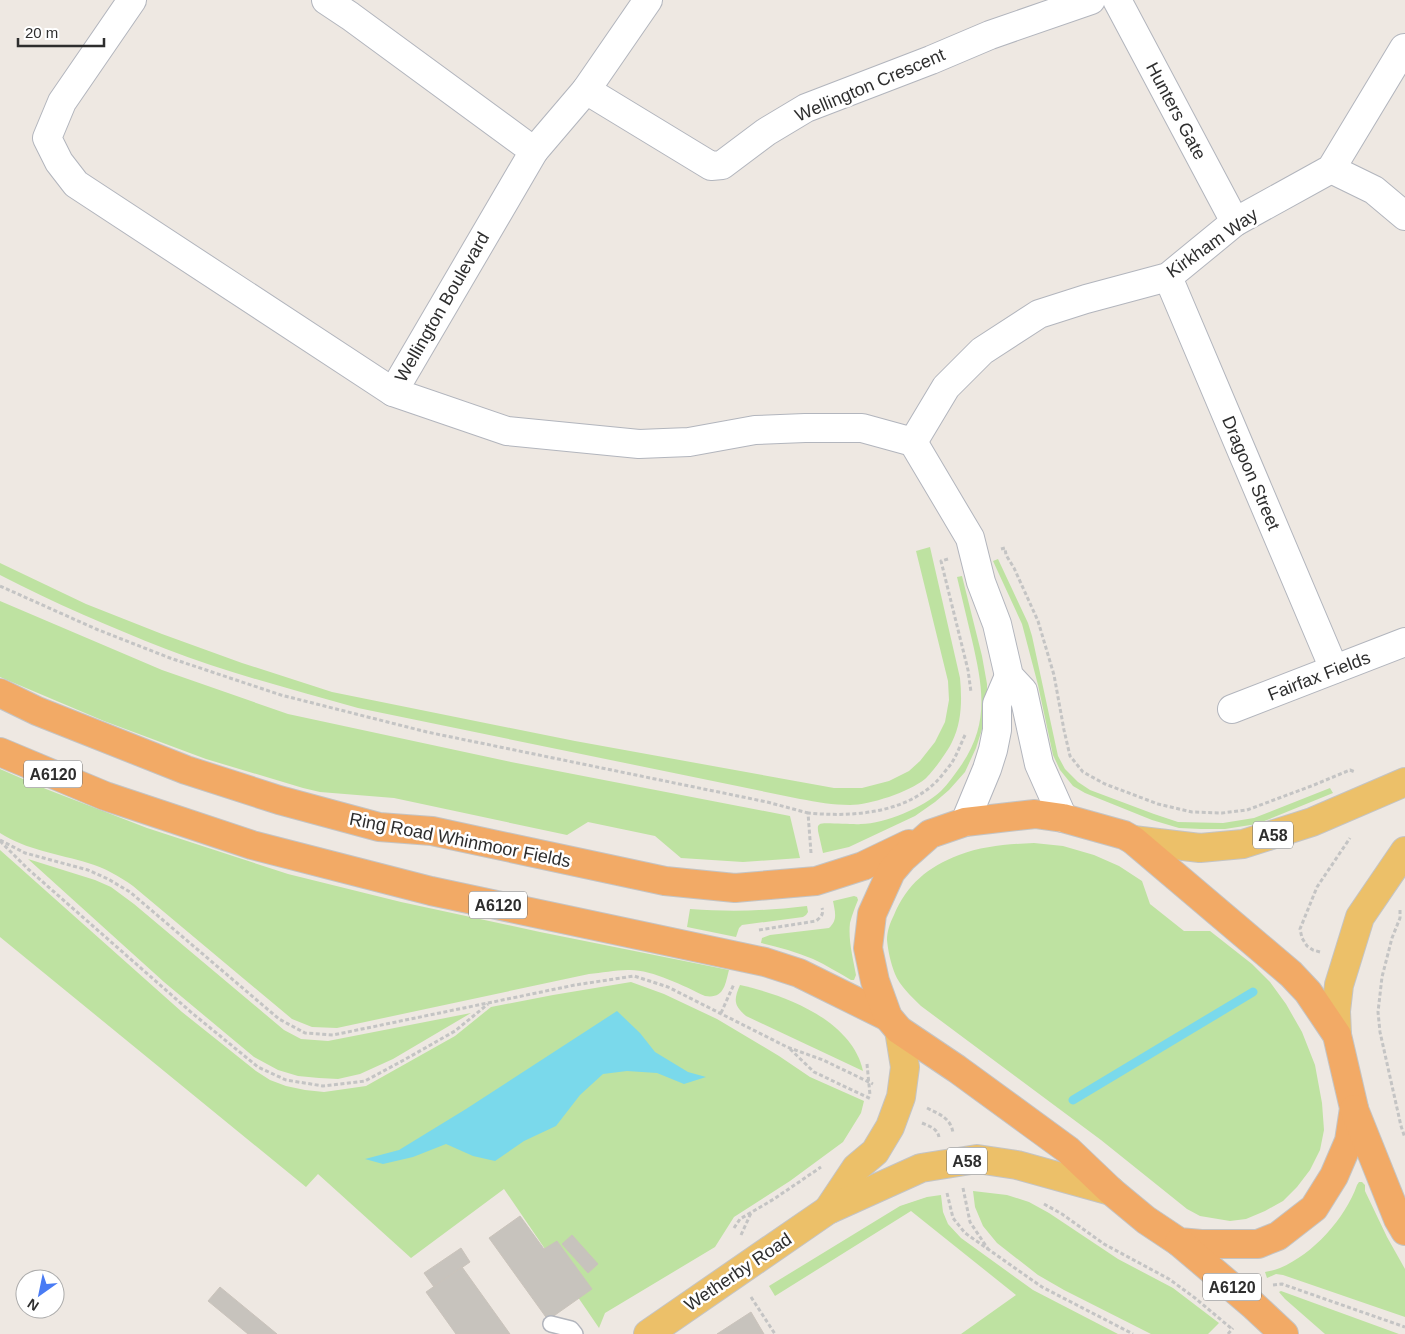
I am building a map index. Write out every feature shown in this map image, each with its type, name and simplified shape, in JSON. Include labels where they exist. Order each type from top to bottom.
[{"type":"highway","name":"Ring Road Whinmoor Fields","points":[[0,693],[37,711],[186,770],[279,800],[379,827],[432,831],[664,881],[735,888],[816,881],[863,866],[930,834],[965,822],[1035,814],[1063,818],[1124,835],[1133,840],[1291,974],[1308,992],[1337,1034]]},
{"type":"highway","name":"A6120","points":[[0,752],[106,796],[252,845],[431,891],[765,962],[799,973],[894,1024]]},
{"type":"highway","points":[[930,834],[903,858],[891,872],[872,914],[868,948],[875,981],[894,1024],[1068,1150],[1111,1191],[1146,1220],[1179,1242],[1258,1244],[1278,1236],[1314,1208],[1334,1176],[1349,1141],[1354,1108]]},
{"type":"highway","points":[[1337,1034],[1354,1108],[1398,1219],[1405,1232]]},
{"type":"highway","name":"A6120","points":[[1179,1242],[1284,1334]]},
{"type":"main road","name":"A58","points":[[1133,840],[1200,848],[1243,844],[1312,822],[1405,782]]},
{"type":"main road","points":[[1337,1034],[1336,1011],[1339,985],[1360,917],[1405,851]]},
{"type":"main road","name":"Wetherby Road","points":[[828,1210],[856,1168],[875,1152],[890,1127],[889,1099],[906,1066],[894,1024]]},
{"type":"main road","name":"Wetherby Road","points":[[648,1334],[828,1210],[921,1168],[958,1179],[977,1159],[1017,1166],[1111,1191]]},
{"type":"street","points":[[132,0],[62,102],[47,138],[59,162],[76,184],[393,392]]},
{"type":"street","points":[[326,0],[534,151]]},
{"type":"street","name":"Wellington Boulevard","points":[[648,0],[586,90],[534,151],[393,392],[507,430],[639,444],[689,442],[755,430],[824,428],[862,428],[913,442]]},
{"type":"street","name":"Wellington Crescent","points":[[586,90],[712,166],[722,165],[766,132],[806,108],[990,35],[1091,0]]},
{"type":"street","name":"Hunters Gate","points":[[1117,0],[1235,222]]},
{"type":"street","name":"Kirkham Way","points":[[913,442],[946,387],[982,351],[1039,314],[1168,277],[1235,222],[1331,169],[1404,48]]},
{"type":"street","points":[[1331,169],[1374,190],[1405,216]]},
{"type":"street","name":"Dragoon Street","points":[[1168,277],[1334,669]]},
{"type":"street","points":[[913,442],[970,538],[981,582],[997,624],[1009,676],[1023,691],[1039,764],[1063,818]]},
{"type":"street","name":"Fairfax Fields","points":[[1232,710],[1405,642]]},
{"type":"street","points":[[965,822],[993,750],[997,730],[997,704],[1009,676]]},
{"type":"lane","points":[[551,1324],[571,1329],[575,1334]]},
{"type":"path","points":[[1006,555],[1014,568],[1038,621],[1054,675],[1070,756],[1083,772],[1105,784],[1158,804],[1192,812],[1222,813],[1247,810],[1274,801],[1350,770]]},
{"type":"path","points":[[945,574],[968,670],[972,700]]},
{"type":"path","points":[[0,586],[170,658],[281,695],[427,732],[767,802],[808,813],[831,815],[854,813],[879,810],[900,804],[921,793],[936,782],[952,762],[966,731]]},
{"type":"path","points":[[808,813],[811,856]]},
{"type":"path","points":[[1322,953],[1307,946],[1302,938],[1300,929],[1317,887],[1352,835]]},
{"type":"path","points":[[0,841],[192,1013],[258,1066],[286,1080],[323,1086],[365,1080],[455,1030],[489,1004]]},
{"type":"path","points":[[0,841],[25,853],[88,870],[130,892],[279,1019],[306,1033],[333,1035],[575,985],[634,976],[668,987],[787,1047],[823,1060],[870,1082],[879,1088],[889,1099]]},
{"type":"path","points":[[752,931],[816,921],[821,917],[823,911],[821,903]]},
{"type":"path","points":[[1400,918],[1392,938],[1382,977],[1378,1012],[1380,1032],[1405,1138]]},
{"type":"path","points":[[721,1013],[738,978]]},
{"type":"path","points":[[787,1047],[814,1072],[871,1098],[889,1099],[943,1116],[949,1122],[952,1129],[958,1179],[970,1222],[988,1249]]},
{"type":"path","points":[[867,1064],[871,1098],[869,1105]]},
{"type":"path","points":[[916,1120],[934,1128],[938,1133],[939,1140]]},
{"type":"path","points":[[734,1228],[740,1219],[774,1199],[827,1162]]},
{"type":"path","points":[[958,1179],[972,1187]]},
{"type":"path","points":[[946,1189],[953,1218],[965,1233],[1042,1287],[1133,1334]]},
{"type":"path","points":[[1041,1202],[1062,1214],[1104,1244],[1169,1279],[1232,1329]]},
{"type":"path","points":[[1228,1334],[1274,1285],[1282,1284],[1405,1327]]},
{"type":"path","points":[[749,1293],[775,1334]]},
{"type":"green space","points":[[930,547],[960,678],[961,702],[958,727],[947,751],[925,779],[909,789],[889,797],[868,803],[850,805],[800,799],[358,708],[285,688],[189,658],[82,614],[0,575],[0,563],[86,604],[162,634],[242,663],[332,692],[575,741],[834,788],[862,788],[889,781],[909,771],[920,761],[935,742],[945,722],[949,700],[948,681],[916,551]]},
{"type":"green space","points":[[998,559],[1028,623],[1032,636],[1058,756],[1065,769],[1078,782],[1090,790],[1178,822],[1223,823],[1254,818],[1330,788],[1333,793],[1257,824],[1225,829],[1201,829],[1179,828],[1152,820],[1085,793],[1073,786],[1060,770],[1053,755],[1038,685],[1022,624],[993,561]]},
{"type":"green space","points":[[962,576],[987,684],[987,704],[983,726],[965,772],[949,790],[915,816],[849,847],[823,853],[818,831],[820,824],[871,823],[904,814],[925,803],[941,791],[970,751],[980,721],[981,690],[976,657],[957,577]]},
{"type":"green space","points":[[0,601],[162,670],[288,714],[511,762],[790,816],[800,858],[743,862],[681,858],[655,836],[588,822],[567,835],[394,798],[320,792],[206,759],[104,721],[0,677]]},
{"type":"green space","points":[[0,769],[147,828],[288,874],[401,902],[729,970],[726,981],[720,993],[705,996],[647,972],[637,970],[613,971],[589,974],[337,1028],[312,1027],[292,1019],[133,886],[122,879],[94,865],[32,848],[0,833]]},
{"type":"green space","points":[[1034,843],[1063,846],[1094,855],[1119,866],[1142,881],[1150,904],[1184,931],[1210,931],[1252,964],[1270,982],[1286,1004],[1302,1032],[1315,1065],[1322,1103],[1324,1130],[1320,1150],[1310,1170],[1283,1201],[1246,1219],[1230,1221],[1200,1216],[1187,1209],[1101,1140],[921,1006],[900,983],[895,974],[887,940],[891,921],[905,894],[912,886],[928,871],[959,855],[977,849]]},
{"type":"green space","points":[[0,850],[182,1012],[256,1071],[270,1080],[286,1086],[324,1092],[366,1086],[455,1036],[491,1007],[631,982],[664,994],[717,1019],[810,1077],[864,1101],[861,1113],[843,1142],[790,1181],[734,1217],[715,1247],[605,1313],[599,1328],[504,1189],[411,1258],[318,1174],[306,1187],[0,937]]},
{"type":"green space","points":[[28,859],[95,880],[111,887],[134,904],[284,1030],[301,1039],[328,1041],[471,1013],[393,1059],[360,1074],[338,1079],[298,1076],[278,1070],[254,1057],[164,982]]},
{"type":"green space","points":[[854,896],[858,900],[850,923],[850,936],[856,975],[854,980],[813,959],[761,943],[762,938],[770,935],[829,928],[835,919],[833,901]]},
{"type":"green space","points":[[807,906],[808,912],[803,917],[742,925],[736,937],[687,927],[690,909],[720,911]]},
{"type":"green space","points":[[740,985],[777,995],[796,1003],[831,1024],[845,1037],[856,1053],[863,1071],[746,1016],[736,1002]]},
{"type":"green space","points":[[1359,1182],[1365,1185],[1365,1191],[1405,1269],[1405,1317],[1283,1275],[1276,1274],[1267,1278],[1265,1272],[1278,1269],[1292,1262],[1316,1245],[1345,1210]]},
{"type":"green space","points":[[973,1191],[1007,1195],[1029,1202],[1049,1213],[1118,1259],[1173,1288],[1219,1323],[1208,1334],[1151,1334],[1064,1290],[1038,1275],[997,1243],[983,1226],[975,1207]]},
{"type":"green space","points":[[941,1195],[943,1212],[948,1224],[961,1238],[1033,1290],[1118,1334],[961,1334],[1016,1295],[911,1211],[775,1296],[769,1286],[900,1206],[927,1197]]},
{"type":"green space","points":[[1281,1291],[1399,1334],[1325,1334],[1285,1299],[1279,1292]]},
{"type":"water","points":[[617,1011],[640,1033],[655,1052],[688,1072],[706,1077],[684,1084],[657,1073],[627,1071],[603,1074],[580,1095],[556,1126],[524,1141],[495,1161],[473,1156],[446,1144],[413,1157],[383,1164],[365,1159],[399,1150]]},
{"type":"building","points":[[520,1216],[544,1249],[557,1241],[592,1289],[548,1320],[489,1238]]},
{"type":"building","points":[[572,1235],[598,1264],[588,1273],[562,1244]]},
{"type":"building","points":[[461,1248],[470,1262],[434,1287],[424,1273]]},
{"type":"building","points":[[462,1267],[510,1334],[456,1334],[426,1292]]},
{"type":"building","points":[[220,1287],[277,1334],[248,1334],[208,1301]]},
{"type":"building","points":[[751,1312],[764,1334],[717,1334]]},
{"type":"waterway","points":[[1073,1100],[1253,992]]}]
